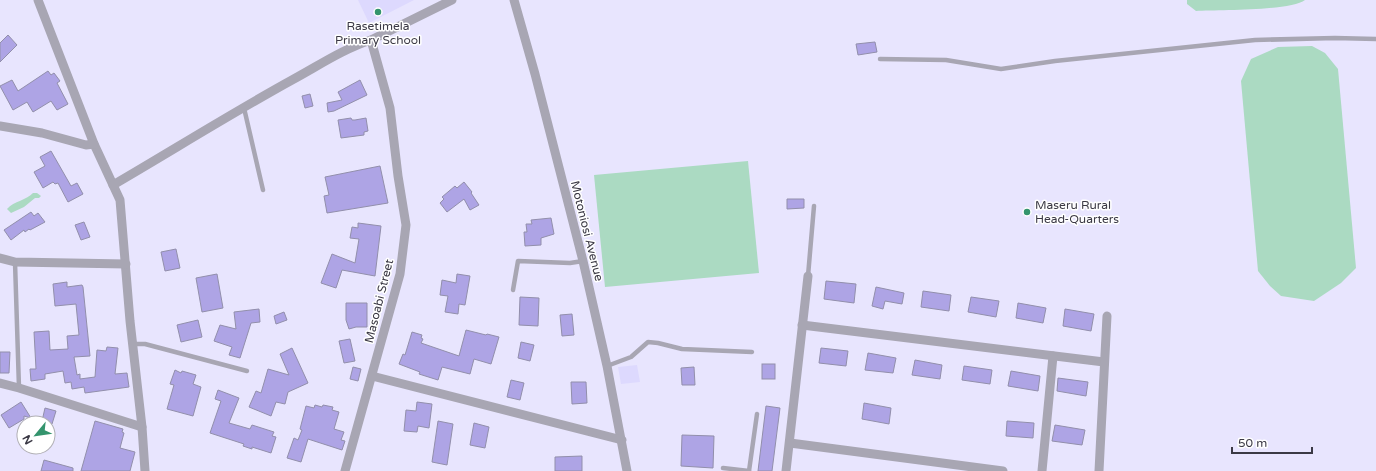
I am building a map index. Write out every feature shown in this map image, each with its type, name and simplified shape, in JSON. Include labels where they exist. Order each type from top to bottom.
[{"type":"street","points":[[38,0],[94,144],[120,200],[133,344],[147,471]]},
{"type":"street","points":[[113,185],[357,44],[371,40],[452,0]]},
{"type":"street","name":"Motoniosi Avenue","points":[[514,0],[533,67],[583,261],[607,366],[627,471]]},
{"type":"street","name":"Masoabi Street","points":[[345,471],[400,274],[406,225],[398,176],[390,108],[371,40]]},
{"type":"street","points":[[0,126],[42,133],[86,145],[94,144]]},
{"type":"street","points":[[0,258],[15,262],[126,264]]},
{"type":"street","points":[[786,471],[808,276]]},
{"type":"street","points":[[1099,471],[1104,362],[1108,316]]},
{"type":"street","points":[[802,325],[1104,362]]},
{"type":"street","points":[[1042,471],[1053,356]]},
{"type":"street","points":[[372,376],[622,440]]},
{"type":"street","points":[[0,383],[142,427]]},
{"type":"street","points":[[790,443],[1003,471]]},
{"type":"lane","points":[[880,59],[946,60],[1001,69],[1055,60],[1248,40],[1335,38],[1376,39]]},
{"type":"lane","points":[[244,108],[263,190]]},
{"type":"lane","points":[[808,276],[814,206]]},
{"type":"lane","points":[[513,290],[518,261],[570,263],[583,261]]},
{"type":"lane","points":[[15,262],[19,388]]},
{"type":"lane","points":[[607,366],[631,357],[648,342],[682,349],[752,352]]},
{"type":"lane","points":[[133,344],[145,344],[247,371]]},
{"type":"lane","points":[[723,468],[749,471],[757,414]]},
{"type":"shaded area","name":"Rasetimela Primary School","points":[[358,0],[414,0],[369,23]]},
{"type":"shaded area","points":[[637,365],[640,382],[621,384],[618,367]]},
{"type":"green space","points":[[1187,0],[1305,0],[1297,4],[1270,8],[1196,11],[1187,4]]},
{"type":"green space","points":[[1312,46],[1325,53],[1338,69],[1356,268],[1341,283],[1314,301],[1281,296],[1270,286],[1258,271],[1241,81],[1251,59],[1278,47]]},
{"type":"green space","points":[[748,161],[759,273],[605,287],[594,175]]},
{"type":"green space","points":[[33,193],[37,193],[41,196],[39,198],[35,198],[24,207],[11,213],[7,209],[13,204]]},
{"type":"building","points":[[8,35],[17,45],[0,62],[0,43]]},
{"type":"building","points":[[875,42],[877,52],[858,55],[856,44]]},
{"type":"building","points":[[48,71],[51,75],[54,73],[60,81],[57,83],[68,104],[57,110],[51,101],[33,112],[27,102],[13,110],[0,86],[12,80],[18,91]]},
{"type":"building","points":[[360,80],[367,95],[334,111],[328,112],[327,103],[342,100],[338,92]]},
{"type":"building","points":[[310,94],[313,106],[305,108],[302,96]]},
{"type":"building","points":[[351,118],[352,120],[355,120],[366,118],[368,131],[364,132],[364,135],[341,138],[338,120]]},
{"type":"building","points":[[51,151],[71,186],[77,183],[83,194],[68,202],[58,183],[55,184],[53,182],[43,188],[34,172],[45,166],[40,157]]},
{"type":"building","points":[[380,166],[388,203],[327,213],[324,196],[329,195],[325,177]]},
{"type":"building","points":[[464,182],[472,192],[471,193],[479,205],[470,210],[464,199],[447,212],[440,203],[444,199],[442,197],[455,186],[457,188]]},
{"type":"building","points":[[787,199],[804,199],[804,208],[787,209]]},
{"type":"building","points":[[31,212],[34,216],[38,213],[45,222],[25,232],[24,230],[11,240],[4,230]]},
{"type":"building","points":[[551,218],[554,234],[541,238],[541,245],[525,246],[524,232],[527,232],[526,224],[532,224],[531,220]]},
{"type":"building","points":[[84,222],[90,237],[81,240],[75,225]]},
{"type":"building","points":[[358,223],[381,226],[375,276],[342,270],[336,288],[321,283],[332,254],[355,263],[359,239],[350,238],[352,227],[358,228]]},
{"type":"building","points":[[176,249],[180,268],[165,271],[161,252]]},
{"type":"building","points":[[217,274],[223,308],[202,312],[196,278]]},
{"type":"building","points":[[457,274],[470,276],[465,305],[459,304],[458,314],[445,312],[448,296],[440,295],[442,280],[456,283]]},
{"type":"building","points":[[826,281],[856,284],[854,303],[824,299]]},
{"type":"building","points":[[67,282],[67,287],[82,285],[83,287],[90,356],[74,357],[77,375],[80,374],[80,379],[95,377],[97,350],[106,351],[107,347],[118,348],[115,374],[127,373],[129,387],[85,393],[84,387],[72,389],[71,382],[65,383],[63,371],[45,374],[45,379],[31,381],[30,369],[36,369],[34,332],[49,331],[50,350],[68,349],[67,336],[79,335],[76,304],[55,306],[53,284]]},
{"type":"building","points":[[876,287],[904,293],[902,304],[885,301],[883,309],[872,306]]},
{"type":"building","points":[[923,291],[951,295],[949,311],[921,307]]},
{"type":"building","points":[[520,297],[539,298],[538,326],[519,325]]},
{"type":"building","points":[[971,297],[999,301],[996,317],[968,312]]},
{"type":"building","points":[[346,303],[367,303],[367,327],[356,327],[349,329],[346,320]]},
{"type":"building","points":[[1018,303],[1046,308],[1043,323],[1016,318]]},
{"type":"building","points":[[259,309],[260,322],[251,323],[240,358],[229,355],[232,347],[214,341],[220,325],[236,329],[234,312]]},
{"type":"building","points":[[1065,309],[1094,314],[1091,331],[1063,326]]},
{"type":"building","points":[[284,312],[287,320],[276,324],[274,316]]},
{"type":"building","points":[[572,314],[574,335],[562,336],[560,315]]},
{"type":"building","points":[[198,320],[202,337],[181,342],[177,325]]},
{"type":"building","points":[[466,330],[499,337],[491,364],[474,359],[470,374],[442,367],[438,380],[419,374],[420,372],[399,364],[403,354],[405,355],[412,332],[422,335],[421,338],[423,339],[421,343],[459,356]]},
{"type":"building","points":[[350,339],[355,361],[344,363],[339,341]]},
{"type":"building","points":[[521,342],[534,345],[530,361],[518,358]]},
{"type":"building","points":[[292,348],[308,383],[288,392],[285,404],[276,402],[271,416],[249,407],[256,391],[261,393],[268,369],[289,375],[280,354]]},
{"type":"building","points":[[821,348],[848,351],[846,366],[819,363]]},
{"type":"building","points":[[0,352],[10,352],[9,373],[0,373]]},
{"type":"building","points":[[868,353],[896,358],[893,373],[865,370]]},
{"type":"building","points":[[915,360],[942,365],[940,379],[912,375]]},
{"type":"building","points":[[762,364],[775,364],[775,379],[762,379]]},
{"type":"building","points":[[964,366],[992,370],[990,384],[962,380]]},
{"type":"building","points":[[353,367],[361,369],[358,381],[350,379]]},
{"type":"building","points":[[694,367],[695,385],[682,385],[681,368]]},
{"type":"building","points":[[175,370],[181,373],[182,371],[196,375],[193,384],[201,387],[193,416],[167,409],[174,385],[170,384]]},
{"type":"building","points":[[1011,371],[1040,376],[1038,391],[1008,386]]},
{"type":"building","points":[[1058,378],[1088,382],[1086,396],[1057,391]]},
{"type":"building","points":[[511,380],[524,383],[520,400],[507,397]]},
{"type":"building","points":[[571,382],[586,382],[587,403],[572,404]]},
{"type":"building","points":[[218,390],[239,398],[229,423],[250,429],[252,425],[274,432],[272,436],[276,437],[271,453],[252,447],[252,449],[243,446],[244,444],[210,433],[221,401],[215,399]]},
{"type":"building","points":[[21,402],[29,415],[16,415],[16,424],[9,428],[1,415]]},
{"type":"building","points":[[417,402],[432,404],[429,428],[418,426],[417,432],[404,431],[406,410],[416,411]]},
{"type":"building","points":[[864,403],[891,408],[889,424],[862,419]]},
{"type":"building","points":[[315,405],[322,407],[323,405],[333,407],[332,410],[339,412],[334,429],[344,432],[341,440],[345,441],[342,450],[308,439],[301,462],[287,458],[294,438],[298,440],[302,430],[300,429],[306,406],[314,408]]},
{"type":"building","points":[[766,406],[780,408],[772,471],[758,471]]},
{"type":"building","points":[[45,408],[56,411],[55,415],[43,415]]},
{"type":"building","points":[[95,421],[123,429],[122,432],[124,433],[120,448],[135,452],[130,471],[81,471]]},
{"type":"building","points":[[438,421],[453,424],[447,465],[432,462]]},
{"type":"building","points":[[1007,421],[1034,423],[1033,438],[1006,436]]},
{"type":"building","points":[[474,423],[489,427],[485,448],[470,445]]},
{"type":"building","points":[[1055,425],[1085,430],[1082,445],[1052,441]]},
{"type":"building","points":[[682,435],[714,436],[713,468],[681,466]]},
{"type":"building","points":[[582,456],[582,471],[555,471],[555,457]]},
{"type":"building","points":[[44,460],[73,468],[73,471],[41,471]]},
{"type":"place","name":"Rasetimela Primary School","points":[[378,12]]},
{"type":"place","name":"Maseru Rural Head-Quarters","points":[[1027,212]]}]
